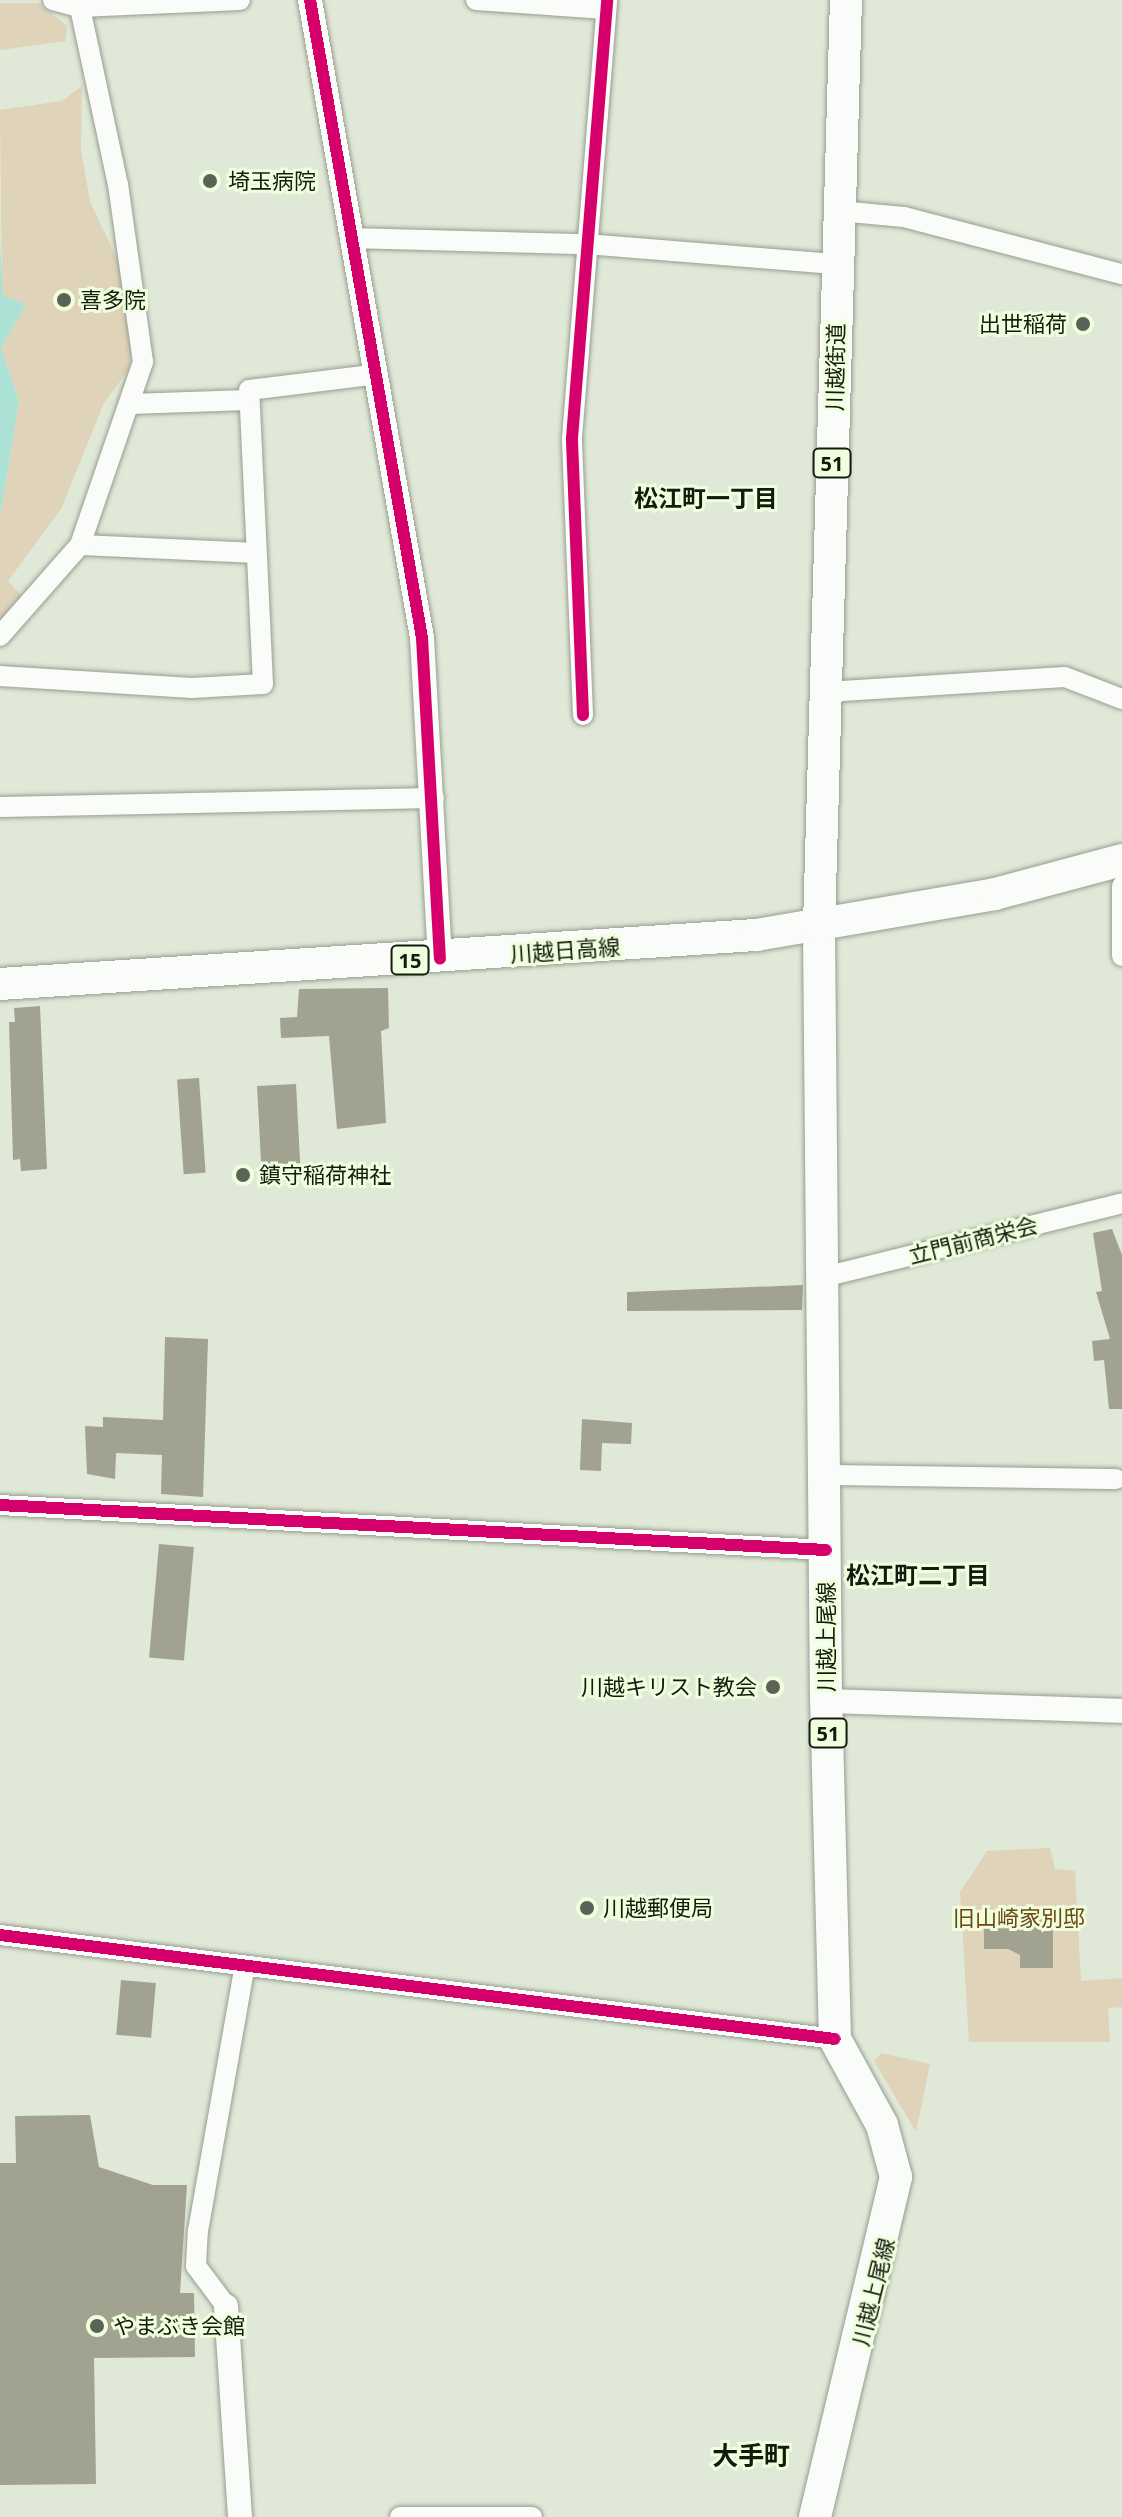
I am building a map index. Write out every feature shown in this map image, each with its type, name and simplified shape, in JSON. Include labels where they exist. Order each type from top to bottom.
[{"type":"main road","name":"川越街道","points":[[819,925],[846,0]]},
{"type":"main road","name":"川越日高線","points":[[0,984],[440,958],[819,925],[995,894],[1122,860]]},
{"type":"main road","name":"川越上尾線","points":[[815,2517],[896,2177],[882,2125],[835,2039],[826,1701],[819,925]]},
{"type":"street","points":[[53,0],[80,7],[240,0]]},
{"type":"street","points":[[310,0],[372,375],[422,638],[434,798],[440,958]]},
{"type":"street","points":[[476,0],[607,5],[586,244],[572,480],[583,715]]},
{"type":"street","points":[[0,636],[80,545],[133,404],[143,362],[141,321],[80,7]]},
{"type":"street","points":[[839,211],[904,217],[1122,274]]},
{"type":"street","points":[[350,238],[586,244],[837,264]]},
{"type":"street","points":[[0,676],[192,688],[263,684],[245,400],[249,390],[372,375]]},
{"type":"street","points":[[133,404],[245,400]]},
{"type":"street","points":[[80,545],[253,553]]},
{"type":"street","points":[[826,692],[1065,677],[1122,699]]},
{"type":"street","points":[[0,807],[434,798]]},
{"type":"street","points":[[1122,886],[1122,956]]},
{"type":"street","name":"立門前商栄会","points":[[824,1277],[1122,1203]]},
{"type":"street","points":[[825,1475],[1116,1479]]},
{"type":"street","points":[[0,1505],[826,1550]]},
{"type":"street","points":[[826,1701],[1122,1711]]},
{"type":"street","points":[[0,1935],[244,1969],[835,2039]]},
{"type":"street","points":[[240,2517],[226,2306],[196,2266],[198,2231],[244,1969]]},
{"type":"street","points":[[400,2517],[532,2517]]},
{"type":"green space","points":[[0,3],[39,3],[67,26],[66,41],[0,50]]},
{"type":"green space","name":"喜多院","points":[[82,86],[81,150],[90,202],[122,269],[133,331],[129,369],[104,403],[61,509],[8,581],[23,597],[0,624],[0,516],[19,401],[1,348],[26,304],[3,296],[0,110],[62,101]]},
{"type":"green space","name":"旧山崎家別邸","points":[[1050,1848],[1055,1869],[1075,1871],[1081,1981],[1122,1978],[1122,2007],[1108,2008],[1110,2042],[969,2042],[960,1892],[987,1851]]},
{"type":"green space","points":[[881,2053],[930,2064],[916,2132],[874,2061]]},
{"type":"water","points":[[0,241],[3,296],[26,304],[1,348],[19,401],[0,516]]},
{"type":"building","points":[[388,988],[389,1028],[381,1031],[386,1123],[337,1129],[329,1036],[281,1038],[280,1018],[297,1017],[299,989]]},
{"type":"building","points":[[40,1006],[47,1169],[21,1171],[20,1159],[13,1160],[9,1022],[15,1022],[14,1008]]},
{"type":"building","points":[[199,1078],[206,1173],[184,1174],[177,1080]]},
{"type":"building","points":[[296,1084],[300,1163],[261,1165],[257,1086]]},
{"type":"building","points":[[1112,1229],[1122,1255],[1122,1409],[1109,1409],[1104,1360],[1094,1361],[1092,1341],[1110,1339],[1096,1292],[1102,1291],[1093,1233]]},
{"type":"building","points":[[803,1285],[802,1310],[627,1311],[627,1292]]},
{"type":"building","points":[[165,1337],[208,1339],[203,1497],[161,1494],[162,1455],[116,1453],[115,1479],[87,1474],[85,1426],[103,1427],[103,1417],[163,1420]]},
{"type":"building","points":[[582,1419],[632,1423],[631,1444],[602,1443],[601,1471],[580,1470]]},
{"type":"building","points":[[159,1544],[194,1547],[184,1661],[149,1658]]},
{"type":"building","name":"旧山崎家別邸","points":[[1001,1918],[1053,1921],[1053,1968],[1020,1968],[1020,1955],[1008,1949],[984,1949],[984,1924],[1001,1924]]},
{"type":"building","points":[[121,1980],[156,1983],[151,2038],[116,2035]]},
{"type":"building","name":"やまぶき会館","points":[[90,2115],[99,2167],[153,2185],[187,2185],[180,2293],[194,2293],[195,2357],[94,2358],[96,2484],[0,2485],[0,2163],[16,2163],[15,2116]]},
{"type":"cycle path","points":[[310,0],[422,638],[440,958]]},
{"type":"cycle path","points":[[583,715],[572,438],[607,0]]},
{"type":"cycle path","points":[[0,1505],[826,1550]]},
{"type":"cycle path","points":[[0,1935],[835,2039]]},
{"type":"place","name":"埼玉病院","points":[[210,181]]},
{"type":"place","name":"喜多院","points":[[64,300]]},
{"type":"place","name":"出世稲荷","points":[[1083,324]]},
{"type":"place","name":"鎮守稲荷神社","points":[[243,1175]]},
{"type":"place","name":"川越キリスト教会","points":[[773,1687]]},
{"type":"place","name":"川越郵便局","points":[[587,1908]]},
{"type":"place","name":"やまぶき会館","points":[[97,2326]]},
{"type":"district","name":"松江町一丁目","points":[[706,498]]},
{"type":"district","name":"松江町二丁目","points":[[918,1575]]},
{"type":"district","name":"大手町","points":[[751,2456]]}]
